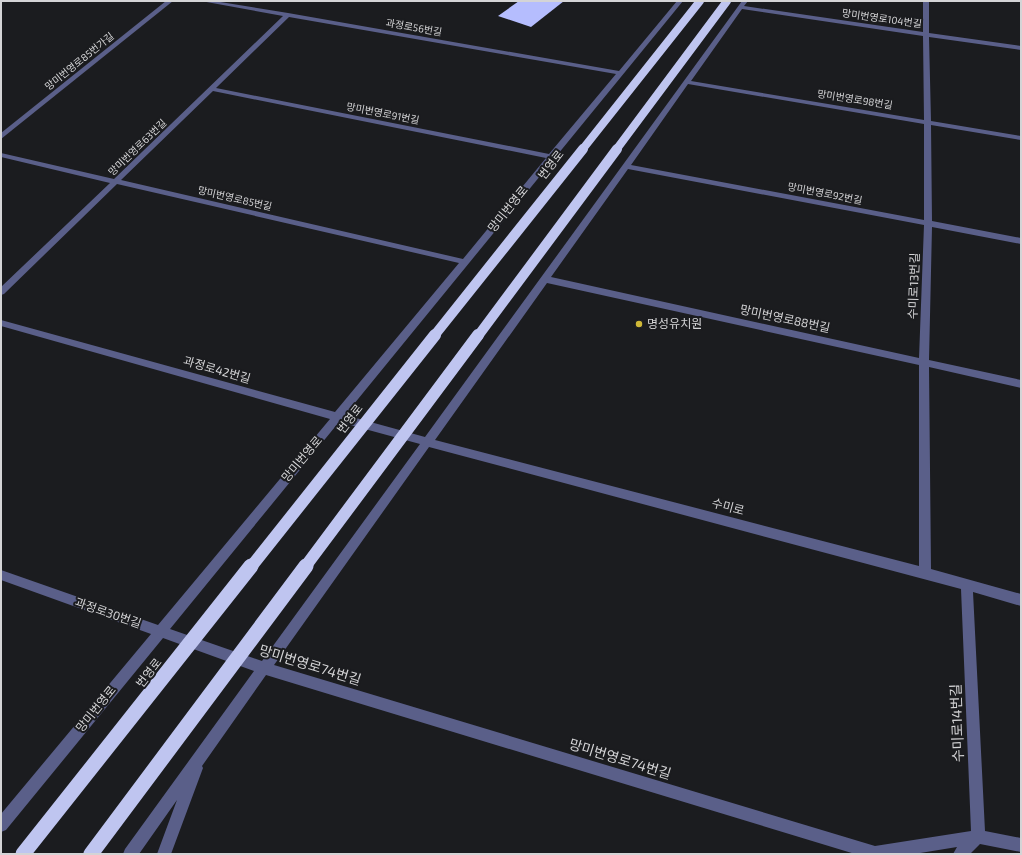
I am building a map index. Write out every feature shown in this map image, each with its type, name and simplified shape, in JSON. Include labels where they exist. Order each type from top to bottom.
[{"type":"highway","name":"번영로","points":[[23,854],[700,1]]},
{"type":"highway","points":[[91,854],[727,1]]},
{"type":"street","name":"망미번영로85번가길","points":[[1,137],[170,1]]},
{"type":"street","name":"과정로56번길","points":[[204,1],[620,73]]},
{"type":"street","name":"망미번영로","points":[[1,825],[680,1]]},
{"type":"street","name":"수미로13번길","points":[[925,573],[924,362],[928,223],[926,1]]},
{"type":"street","name":"망미번영로104번길","points":[[742,4],[1021,48]]},
{"type":"street","points":[[130,854],[742,4]]},
{"type":"street","name":"망미번영로63번길","points":[[1,292],[288,15]]},
{"type":"street","name":"망미번영로98번길","points":[[686,82],[927,121],[1021,138]]},
{"type":"street","name":"망미번영로91번길","points":[[211,89],[551,157]]},
{"type":"street","name":"망미번영로85번길","points":[[1,155],[465,262]]},
{"type":"street","name":"망미번영로92번길","points":[[626,166],[1021,241]]},
{"type":"street","name":"망미번영로88번길","points":[[544,279],[1021,384]]},
{"type":"street","name":"과정로42번길","points":[[1,323],[427,442]]},
{"type":"street","name":"수미로","points":[[427,442],[967,584],[1021,600]]},
{"type":"street","name":"과정로30번길","points":[[1,575],[215,651]]},
{"type":"street","name":"수미로14번길","points":[[967,584],[978,837]]},
{"type":"street","name":"망미번영로74번길","points":[[215,651],[263,668],[875,853],[978,837],[1021,845]]},
{"type":"street","points":[[164,854],[201,755]]},
{"type":"street","points":[[960,854],[978,837]]},
{"type":"building","points":[[519,1],[564,1],[531,27],[498,16]]},
{"type":"place","name":"명성유치원","points":[[639,324]]}]
